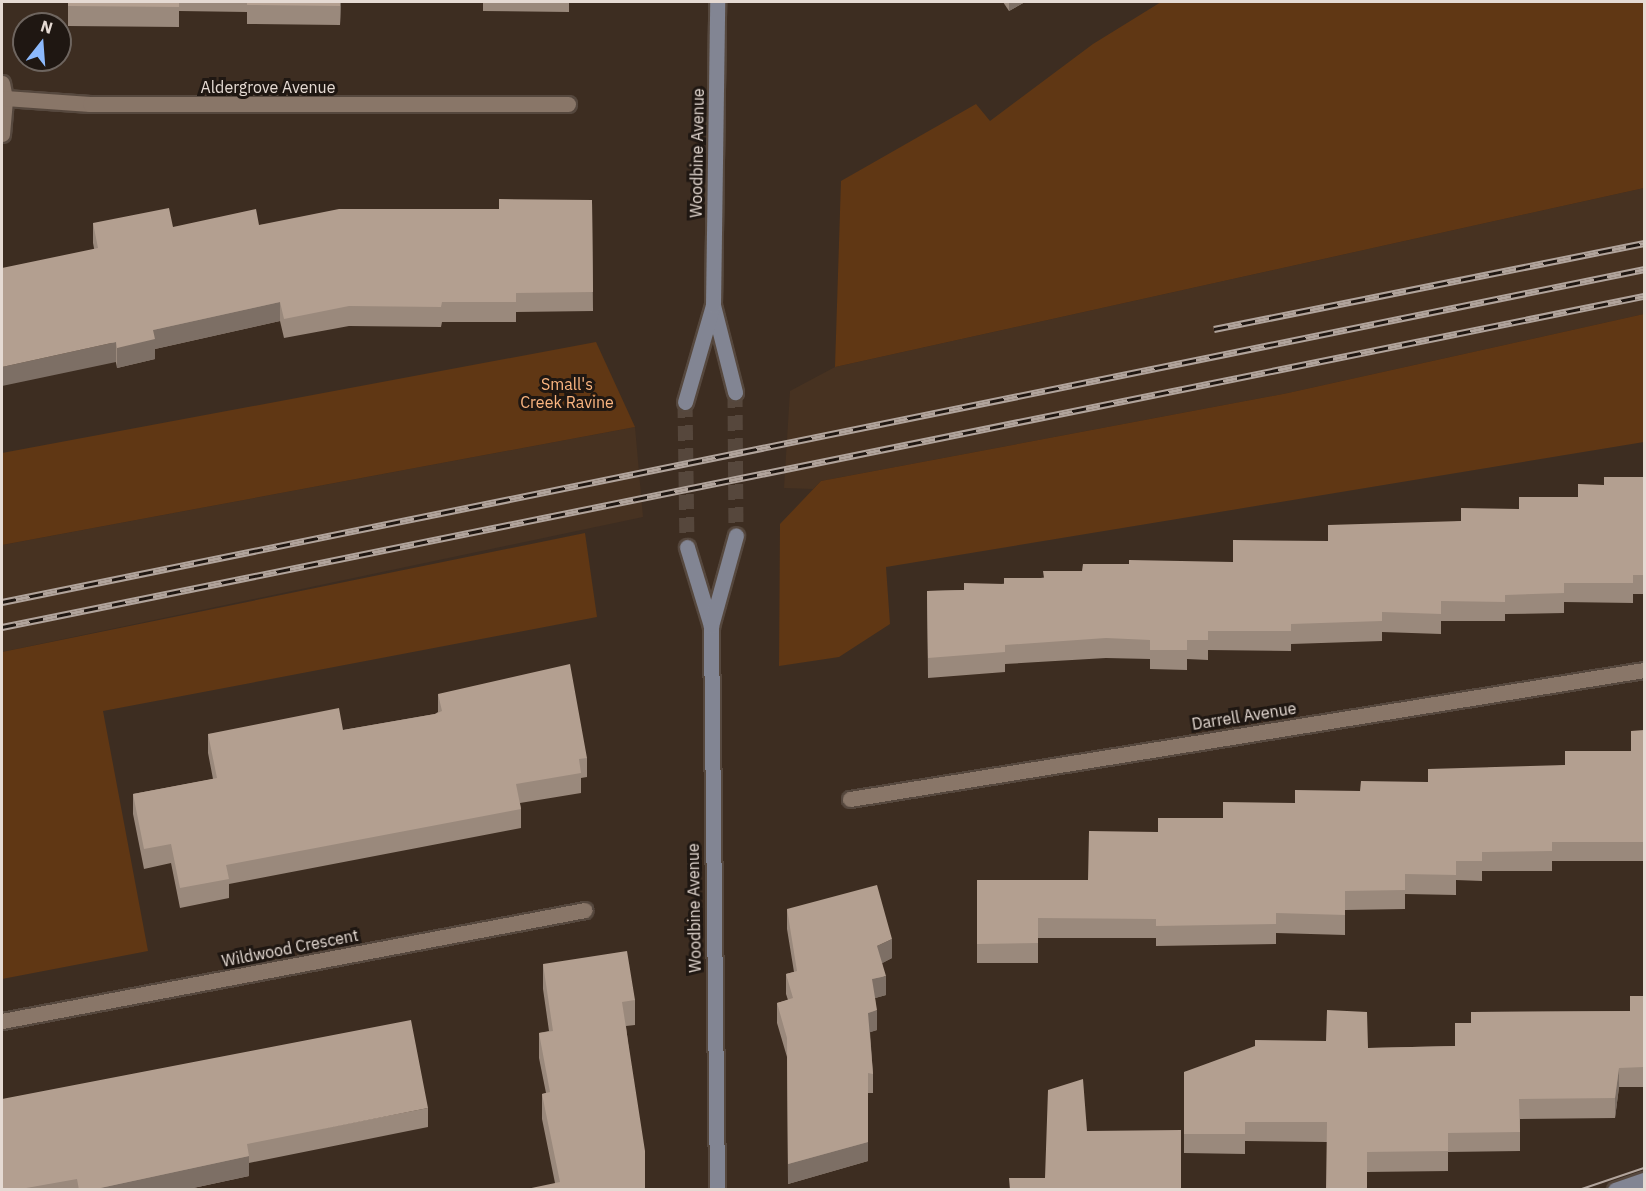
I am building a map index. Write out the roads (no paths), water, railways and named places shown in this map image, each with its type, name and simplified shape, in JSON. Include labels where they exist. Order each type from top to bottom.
[{"type":"main road","name":"Woodbine Avenue","points":[[717,2],[713,305],[735,392]]},
{"type":"main road","name":"Woodbine Avenue","points":[[685,402],[713,305]]},
{"type":"main road","name":"Woodbine Avenue","points":[[717,1190],[711,626],[736,535]]},
{"type":"main road","name":"Woodbine Avenue","points":[[687,548],[711,626]]},
{"type":"main road","points":[[1615,1190],[1644,1180]]},
{"type":"street","points":[[2,83],[5,98],[2,134]]},
{"type":"street","name":"Aldergrove Avenue","points":[[5,98],[90,104],[568,104]]},
{"type":"street","name":"Darrell Avenue","points":[[850,799],[1644,670]]},
{"type":"street","name":"Wildwood Crescent","points":[[2,1022],[585,910]]},
{"type":"tunnel","points":[[735,392],[736,535]]},
{"type":"tunnel","points":[[685,402],[687,547]]},
{"type":"tram line","points":[[1579,1190],[1644,1168]]},
{"type":"railway","points":[[1214,329],[1644,243]]},
{"type":"railway","points":[[2,602],[1644,269]]},
{"type":"railway","points":[[2,627],[1644,296]]},
{"type":"park label","name":"Small's Creek Ravine","points":[[567,393]]}]
